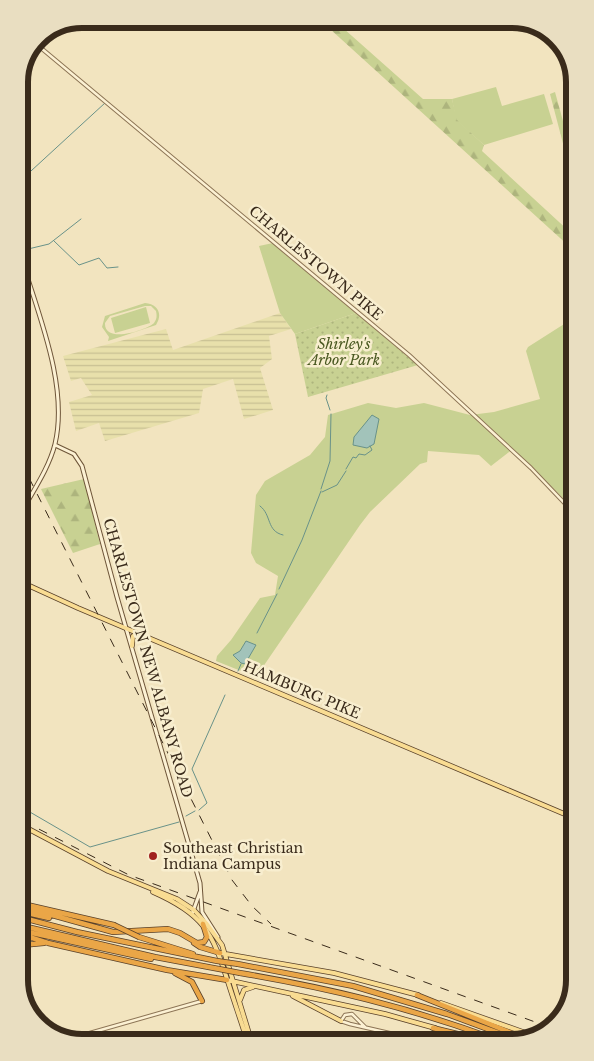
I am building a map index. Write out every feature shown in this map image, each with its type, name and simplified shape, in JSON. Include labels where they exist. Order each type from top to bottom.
[{"type":"highway","points":[[28,907],[114,925],[139,937],[214,960]]},
{"type":"highway","points":[[28,908],[92,927]]},
{"type":"highway","points":[[28,913],[120,933],[168,929],[180,932],[198,943],[205,940],[207,934],[203,924]]},
{"type":"highway","points":[[28,919],[77,932],[353,986],[447,1014],[501,1034]]},
{"type":"highway","points":[[28,927],[202,966]]},
{"type":"highway","points":[[28,932],[128,955],[316,986],[374,1000],[479,1034]]},
{"type":"highway","points":[[28,937],[48,943],[167,970],[228,980]]},
{"type":"highway","points":[[192,940],[200,947],[223,954]]},
{"type":"highway","points":[[28,945],[48,943]]},
{"type":"highway","points":[[167,970],[192,982],[202,1001]]},
{"type":"highway","points":[[417,995],[514,1034]]},
{"type":"highway","points":[[434,1028],[457,1034]]},
{"type":"main road","points":[[28,281],[57,378],[59,402],[55,445],[28,499]]},
{"type":"main road","name":"CHARLESTOWN NEW ALBANY ROAD","points":[[55,445],[74,454],[82,466],[126,628],[194,862],[202,912],[218,938]]},
{"type":"main road","name":"HAMBURG PIKE","points":[[28,585],[566,815]]},
{"type":"main road","points":[[132,646],[133,636],[140,633]]},
{"type":"main road","points":[[28,829],[81,858],[193,912],[218,938],[249,1033]]},
{"type":"main road","name":"CHARLESTOWN NEW ALBANY ROAD","points":[[193,912],[200,892]]},
{"type":"main road","points":[[193,912],[223,954],[228,980],[245,1033]]},
{"type":"main road","points":[[223,954],[334,974],[417,995],[523,1032]]},
{"type":"main road","points":[[228,980],[385,1014],[452,1034]]},
{"type":"main road","points":[[240,1005],[244,990],[255,986]]},
{"type":"main road","points":[[284,992],[341,1020]]},
{"type":"street","name":"CHARLESTOWN PIKE","points":[[40,47],[409,355],[459,399],[543,479],[566,504]]},
{"type":"street","points":[[90,1033],[202,1001]]},
{"type":"street","points":[[365,1027],[352,1014],[345,1015],[341,1020],[365,1027],[393,1034]]},
{"type":"shaded area","points":[[280,313],[291,329],[269,336],[272,359],[260,368],[273,410],[244,419],[233,379],[203,389],[199,413],[105,441],[99,423],[76,431],[69,402],[92,395],[81,378],[71,381],[63,356],[166,329],[173,350]]},
{"type":"green space","points":[[329,28],[343,28],[423,99],[452,99],[457,120],[484,145],[482,151],[566,228],[566,243]]},
{"type":"green space","points":[[496,87],[502,106],[544,94],[553,124],[484,145],[456,120],[452,99]]},
{"type":"green space","points":[[555,92],[566,132],[566,155],[550,94]]},
{"type":"green space","points":[[273,243],[356,313],[295,334],[280,313],[259,246]]},
{"type":"green space","points":[[145,303],[153,305],[159,313],[156,325],[108,341],[109,337],[102,327],[105,316]],"holes":[[[151,306],[156,311],[157,316],[155,322],[150,326],[127,334],[112,333],[107,330],[105,323],[110,316]]]},
{"type":"green space","points":[[146,307],[150,323],[115,333],[111,318]]},
{"type":"green space","name":"Shirley's Arbor Park","points":[[356,313],[418,365],[308,397],[295,334]]},
{"type":"green space","points":[[566,323],[566,501],[513,449],[491,466],[479,455],[428,451],[427,462],[420,464],[370,512],[360,525],[256,677],[216,661],[217,656],[231,640],[260,598],[275,595],[278,576],[256,563],[251,553],[256,495],[265,481],[310,455],[325,437],[328,415],[368,403],[396,408],[424,403],[470,415],[494,412],[540,399],[526,351],[528,347]]},
{"type":"green space","points":[[84,479],[100,544],[73,553],[41,489]]},
{"type":"water","points":[[372,415],[379,419],[374,444],[367,448],[353,445],[354,437]]},
{"type":"water","points":[[246,641],[256,645],[245,664],[241,663],[233,655],[240,651]]},
{"type":"waterway","points":[[28,174],[105,103]]},
{"type":"waterway","points":[[28,249],[49,244],[81,219]]},
{"type":"waterway","points":[[54,241],[79,265],[99,258],[107,268],[118,267]]},
{"type":"waterway","points":[[327,395],[326,398],[330,410]]},
{"type":"waterway","points":[[321,489],[330,461],[331,414]]},
{"type":"waterway","points":[[346,469],[353,457],[356,458],[359,454],[365,455],[372,450],[370,446]]},
{"type":"waterway","points":[[322,492],[337,485],[346,471]]},
{"type":"waterway","points":[[279,589],[302,540],[321,491]]},
{"type":"waterway","points":[[260,506],[274,530],[283,535]]},
{"type":"waterway","points":[[257,633],[277,594]]},
{"type":"waterway","points":[[238,671],[241,664]]},
{"type":"waterway","points":[[199,810],[207,803],[192,769],[225,695]]},
{"type":"waterway","points":[[28,811],[90,847],[179,822]]},
{"type":"waterway","points":[[186,816],[195,811]]},
{"type":"railway","points":[[28,476],[232,880],[252,906],[271,924]]},
{"type":"railway","points":[[28,824],[129,875],[542,1024]]},
{"type":"place","name":"Southeast Christian Indiana Campus","points":[[153,856]]}]
